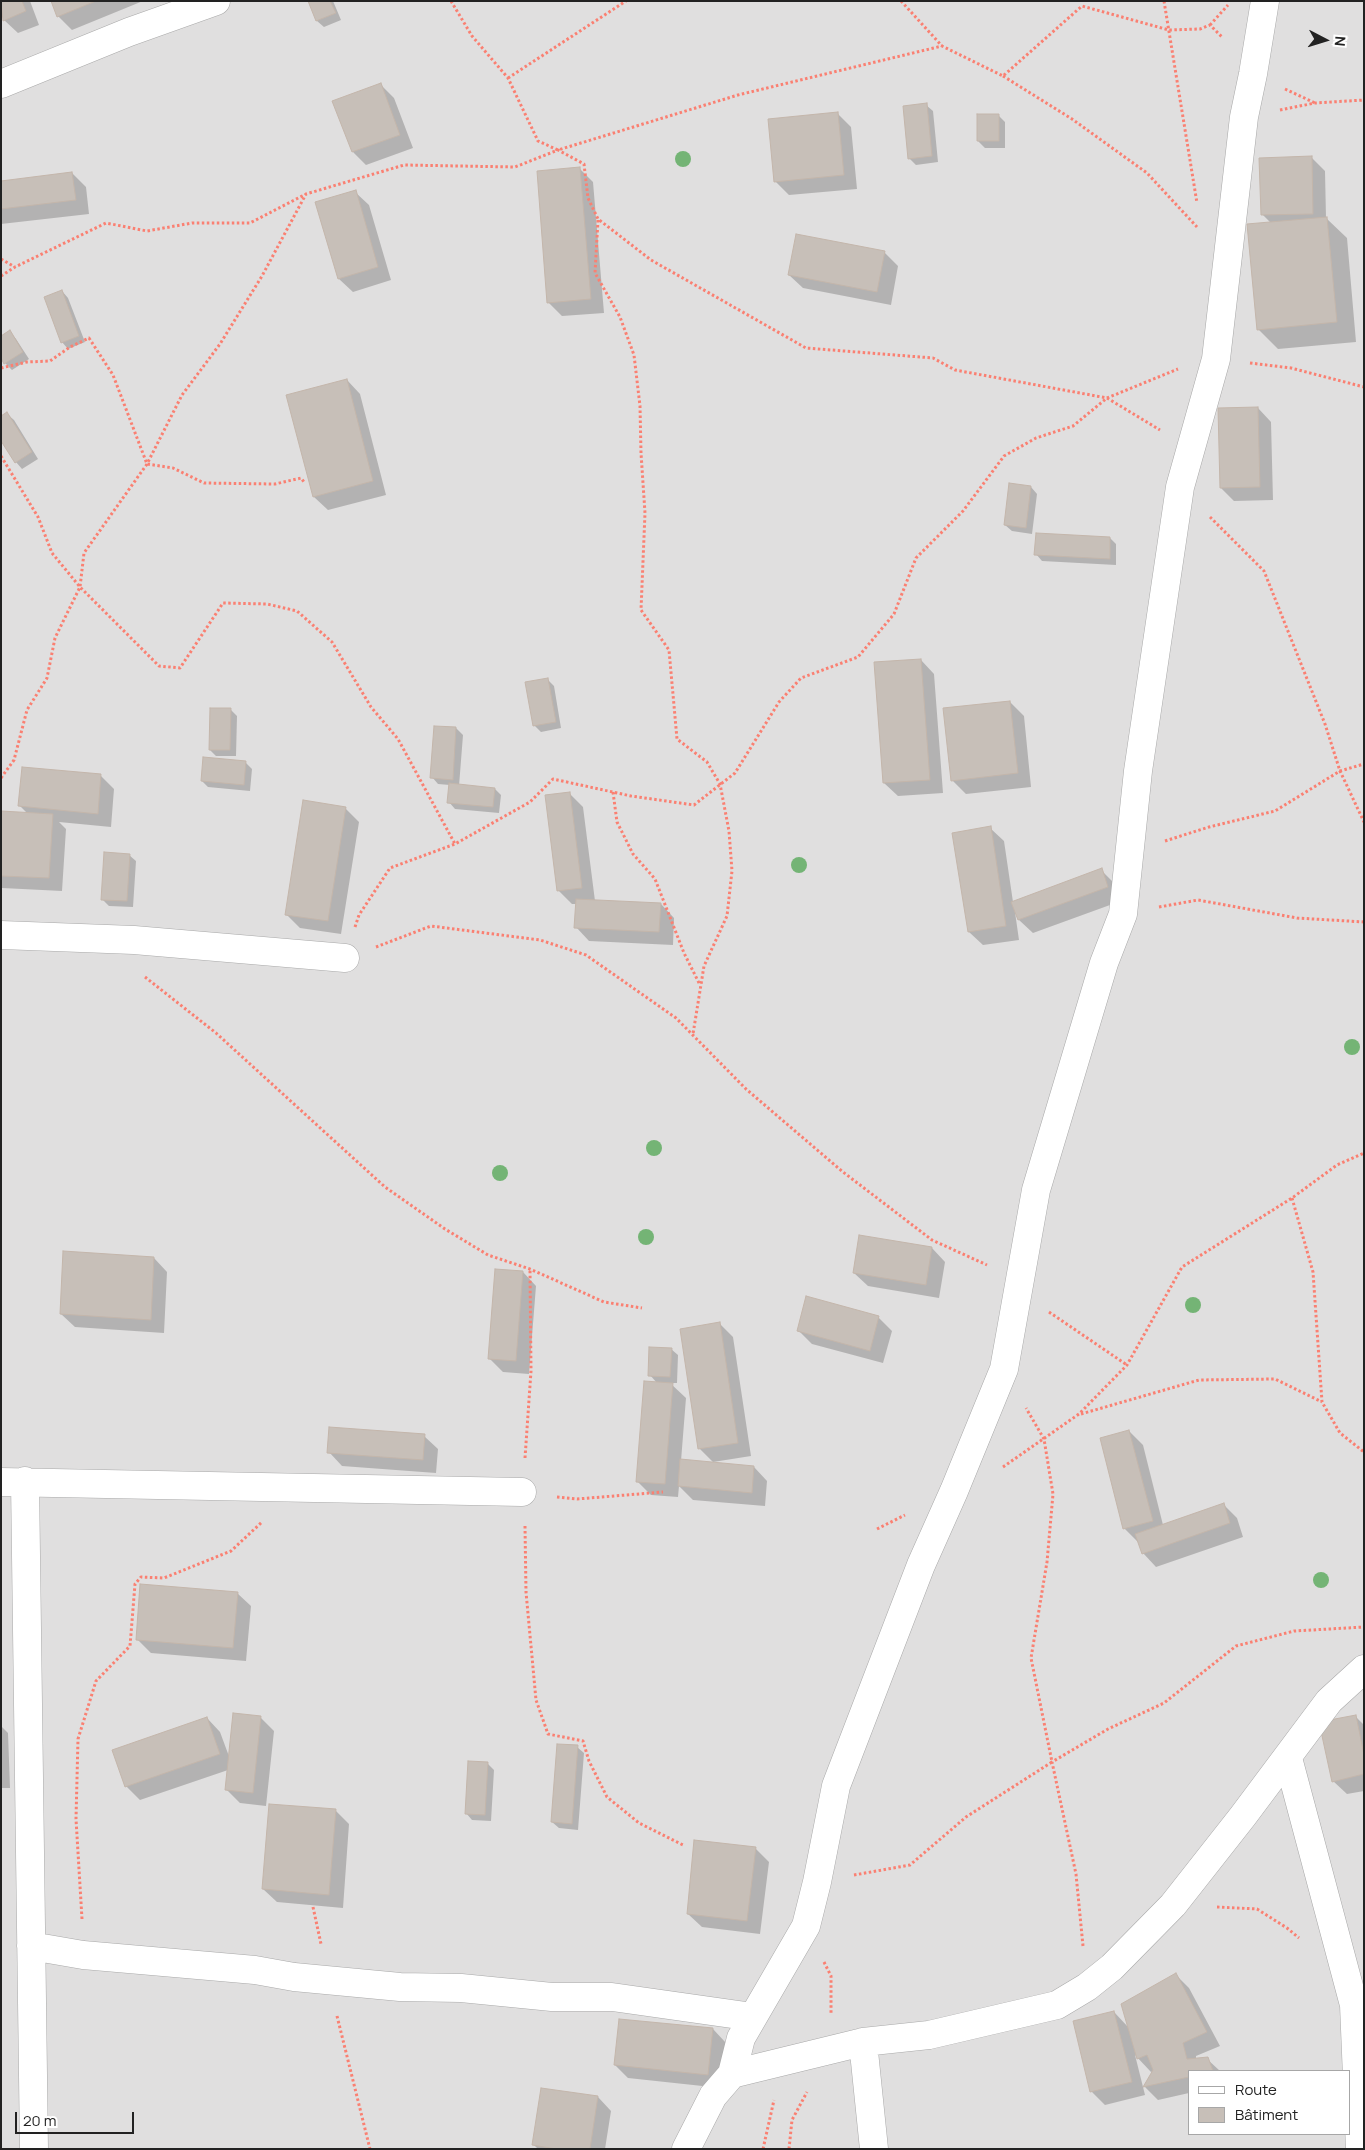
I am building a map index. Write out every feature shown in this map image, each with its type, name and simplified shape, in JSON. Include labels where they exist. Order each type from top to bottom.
[{"type":"street","points":[[1,84],[129,32],[216,1]]},
{"type":"street","points":[[686,2149],[713,2096],[732,2074],[741,2038],[806,1926],[817,1882],[836,1786],[921,1565],[954,1491],[1004,1369],[1036,1190],[1104,963],[1122,914],[1138,771],[1180,487],[1214,368],[1244,117],[1265,1]]},
{"type":"street","points":[[1,935],[134,940],[345,958]]},
{"type":"street","points":[[34,2149],[31,1946],[13,1482],[522,1492]]},
{"type":"street","points":[[732,2074],[863,2042],[929,2035],[1057,2005],[1087,1987],[1112,1967],[1173,1905],[1288,1758],[1329,1701],[1364,1669]]},
{"type":"street","points":[[1288,1758],[1354,2005],[1360,2149]]},
{"type":"street","points":[[31,1946],[84,1955],[255,1970],[294,1977],[400,1987],[507,1991],[552,1997],[612,1997],[753,2018]]},
{"type":"street","points":[[863,2042],[874,2149]]},
{"type":"path","points":[[451,1],[472,36],[508,78],[538,141],[584,164],[588,198],[598,219],[650,260],[806,348],[933,358],[955,370],[1107,398],[1163,432]]},
{"type":"path","points":[[508,78],[626,1]]},
{"type":"path","points":[[901,1],[942,46],[1003,76],[1072,119],[1147,173],[1202,232]]},
{"type":"path","points":[[1003,76],[1082,6],[1169,30],[1200,29],[1210,25],[1232,1]]},
{"type":"path","points":[[1210,25],[1221,37],[1240,49],[1253,74],[1315,104]]},
{"type":"path","points":[[1,276],[15,267],[106,222],[148,231],[192,223],[250,224],[306,194],[404,166],[515,167],[558,150],[738,95],[942,46]]},
{"type":"path","points":[[1244,117],[1315,104],[1364,100]]},
{"type":"path","points":[[1,778],[14,760],[27,710],[47,678],[55,638],[80,587],[84,553],[147,464],[182,395],[234,322],[262,276],[306,194]]},
{"type":"path","points":[[598,219],[595,273],[620,317],[634,355],[640,406],[641,453],[646,513],[641,610],[669,650],[677,739],[706,762],[720,784],[729,831],[732,871],[727,916],[704,966],[692,1035]]},
{"type":"path","points":[[1,259],[15,267]]},
{"type":"path","points":[[1,368],[27,362],[50,361],[70,347],[90,338],[113,375],[147,464]]},
{"type":"path","points":[[345,958],[359,915],[390,868],[456,844],[530,802],[552,779],[613,792],[694,805],[735,773],[779,702],[801,678],[858,657],[894,614],[916,558],[962,511],[1004,456],[1036,438],[1072,426],[1107,398],[1174,369],[1214,368]]},
{"type":"path","points":[[1,456],[38,517],[52,553],[80,587],[159,666],[180,668],[224,603],[267,604],[297,611],[332,642],[371,707],[398,739],[456,844]]},
{"type":"path","points":[[147,464],[173,468],[204,483],[275,484],[301,478],[304,482]]},
{"type":"path","points":[[1180,487],[1264,572],[1324,724],[1340,771],[1364,822]]},
{"type":"path","points":[[1129,853],[1209,827],[1275,811],[1340,771],[1364,764]]},
{"type":"path","points":[[613,792],[616,822],[634,854],[655,880],[684,954],[701,986]]},
{"type":"path","points":[[1122,914],[1198,900],[1297,918],[1364,922]]},
{"type":"path","points":[[345,958],[431,926],[540,940],[586,955],[676,1018],[746,1089],[843,1172],[932,1240],[995,1268],[1017,1289],[1127,1365]]},
{"type":"path","points":[[139,972],[216,1033],[385,1187],[488,1255],[530,1270],[604,1302],[642,1308]]},
{"type":"path","points":[[877,1528],[954,1491],[982,1481],[1079,1414],[1127,1365],[1182,1267],[1292,1198],[1337,1165],[1364,1153]]},
{"type":"path","points":[[1292,1198],[1313,1272],[1322,1402],[1340,1433],[1364,1452]]},
{"type":"path","points":[[530,1270],[531,1371],[522,1492],[526,1592],[536,1700],[548,1734],[583,1741],[589,1761],[607,1797],[639,1823],[685,1846]]},
{"type":"path","points":[[1004,1369],[1044,1439],[1053,1494],[1047,1562],[1030,1658],[1076,1874],[1087,1987]]},
{"type":"path","points":[[1079,1414],[1199,1380],[1275,1379],[1322,1402]]},
{"type":"path","points":[[84,1955],[76,1819],[78,1739],[96,1680],[130,1646],[135,1584],[142,1577],[164,1578],[231,1551],[297,1488]]},
{"type":"path","points":[[522,1492],[577,1499],[663,1492]]},
{"type":"path","points":[[817,1882],[910,1865],[966,1817],[1108,1729],[1164,1703],[1236,1646],[1294,1631],[1364,1627]]},
{"type":"path","points":[[1173,1905],[1257,1910],[1287,1928],[1301,1940]]},
{"type":"path","points":[[313,1908],[370,2149]]},
{"type":"path","points":[[764,2149],[782,2062]]},
{"type":"shaded area","points":[[1,1],[1364,1],[1364,2149],[1,2149]]},
{"type":"building","points":[[1,1],[22,1],[26,11],[3,21]]},
{"type":"building","points":[[51,1],[96,1],[57,17]]},
{"type":"building","points":[[308,1],[330,1],[336,13],[316,21]]},
{"type":"building","points":[[381,83],[400,135],[352,152],[332,101]]},
{"type":"building","points":[[927,103],[932,156],[908,159],[903,106]]},
{"type":"building","points":[[838,112],[844,175],[774,182],[768,119]]},
{"type":"building","points":[[977,114],[999,114],[999,141],[977,141]]},
{"type":"building","points":[[1312,156],[1313,214],[1261,215],[1259,158]]},
{"type":"building","points":[[580,167],[591,299],[547,303],[537,171]]},
{"type":"building","points":[[72,172],[76,200],[1,209],[1,181]]},
{"type":"building","points":[[356,190],[378,267],[338,279],[315,202]]},
{"type":"building","points":[[1327,217],[1337,322],[1257,330],[1247,224]]},
{"type":"building","points":[[796,234],[885,251],[877,292],[788,275]]},
{"type":"building","points":[[62,290],[79,336],[61,343],[44,297]]},
{"type":"building","points":[[10,330],[23,352],[4,364],[1,358],[1,336]]},
{"type":"building","points":[[347,379],[373,481],[313,497],[286,395]]},
{"type":"building","points":[[1258,407],[1260,487],[1220,488],[1218,408]]},
{"type":"building","points":[[7,412],[32,452],[15,463],[1,441],[1,416]]},
{"type":"building","points":[[1009,483],[1031,486],[1026,528],[1004,525]]},
{"type":"building","points":[[1036,533],[1110,537],[1110,559],[1034,555]]},
{"type":"building","points":[[921,659],[930,780],[883,783],[874,662]]},
{"type":"building","points":[[548,678],[556,722],[533,726],[525,682]]},
{"type":"building","points":[[1010,701],[1018,773],[951,781],[943,708]]},
{"type":"building","points":[[210,708],[231,708],[230,750],[209,750]]},
{"type":"building","points":[[434,726],[456,727],[453,780],[430,778]]},
{"type":"building","points":[[203,757],[246,761],[244,785],[201,781]]},
{"type":"building","points":[[22,767],[101,774],[98,814],[18,806]]},
{"type":"building","points":[[449,783],[495,788],[493,807],[447,803]]},
{"type":"building","points":[[570,792],[582,888],[557,891],[545,795]]},
{"type":"building","points":[[303,800],[346,807],[328,921],[285,915]]},
{"type":"building","points":[[1,811],[53,814],[49,878],[1,876]]},
{"type":"building","points":[[991,826],[1006,926],[968,932],[952,833]]},
{"type":"building","points":[[104,852],[130,854],[127,901],[101,900]]},
{"type":"building","points":[[1102,868],[1108,887],[1018,920],[1011,902]]},
{"type":"building","points":[[576,899],[661,903],[659,932],[574,928]]},
{"type":"building","points":[[859,1235],[932,1247],[926,1285],[853,1273]]},
{"type":"building","points":[[63,1251],[154,1257],[151,1320],[60,1314]]},
{"type":"building","points":[[495,1269],[523,1271],[516,1361],[488,1359]]},
{"type":"building","points":[[806,1296],[879,1316],[870,1351],[797,1331]]},
{"type":"building","points":[[720,1322],[738,1443],[698,1449],[680,1329]]},
{"type":"building","points":[[649,1347],[672,1348],[670,1377],[648,1376]]},
{"type":"building","points":[[644,1381],[673,1383],[665,1484],[636,1482]]},
{"type":"building","points":[[329,1427],[425,1434],[423,1460],[327,1453]]},
{"type":"building","points":[[1129,1430],[1153,1521],[1123,1529],[1100,1438]]},
{"type":"building","points":[[680,1459],[754,1466],[752,1493],[678,1486]]},
{"type":"building","points":[[1224,1503],[1230,1523],[1142,1554],[1135,1534]]},
{"type":"building","points":[[140,1584],[238,1592],[233,1648],[136,1640]]},
{"type":"building","points":[[233,1713],[261,1716],[253,1793],[225,1790]]},
{"type":"building","points":[[1356,1715],[1364,1755],[1364,1774],[1332,1782],[1319,1722]]},
{"type":"building","points":[[207,1717],[220,1754],[125,1787],[112,1750]]},
{"type":"building","points":[[557,1744],[578,1745],[572,1824],[551,1822]]},
{"type":"building","points":[[468,1761],[488,1762],[485,1815],[465,1814]]},
{"type":"building","points":[[269,1804],[336,1809],[329,1895],[262,1889]]},
{"type":"building","points":[[694,1840],[756,1847],[747,1921],[687,1914]]},
{"type":"building","points":[[1176,1973],[1207,2032],[1183,2043],[1187,2059],[1208,2057],[1213,2070],[1188,2070],[1188,2077],[1143,2087],[1153,2070],[1147,2055],[1137,2059],[1121,2004]]},
{"type":"building","points":[[1114,2011],[1132,2082],[1090,2092],[1073,2021]]},
{"type":"building","points":[[619,2019],[713,2028],[708,2075],[614,2065]]},
{"type":"building","points":[[541,2088],[598,2096],[590,2149],[556,2149],[532,2145]]}]
